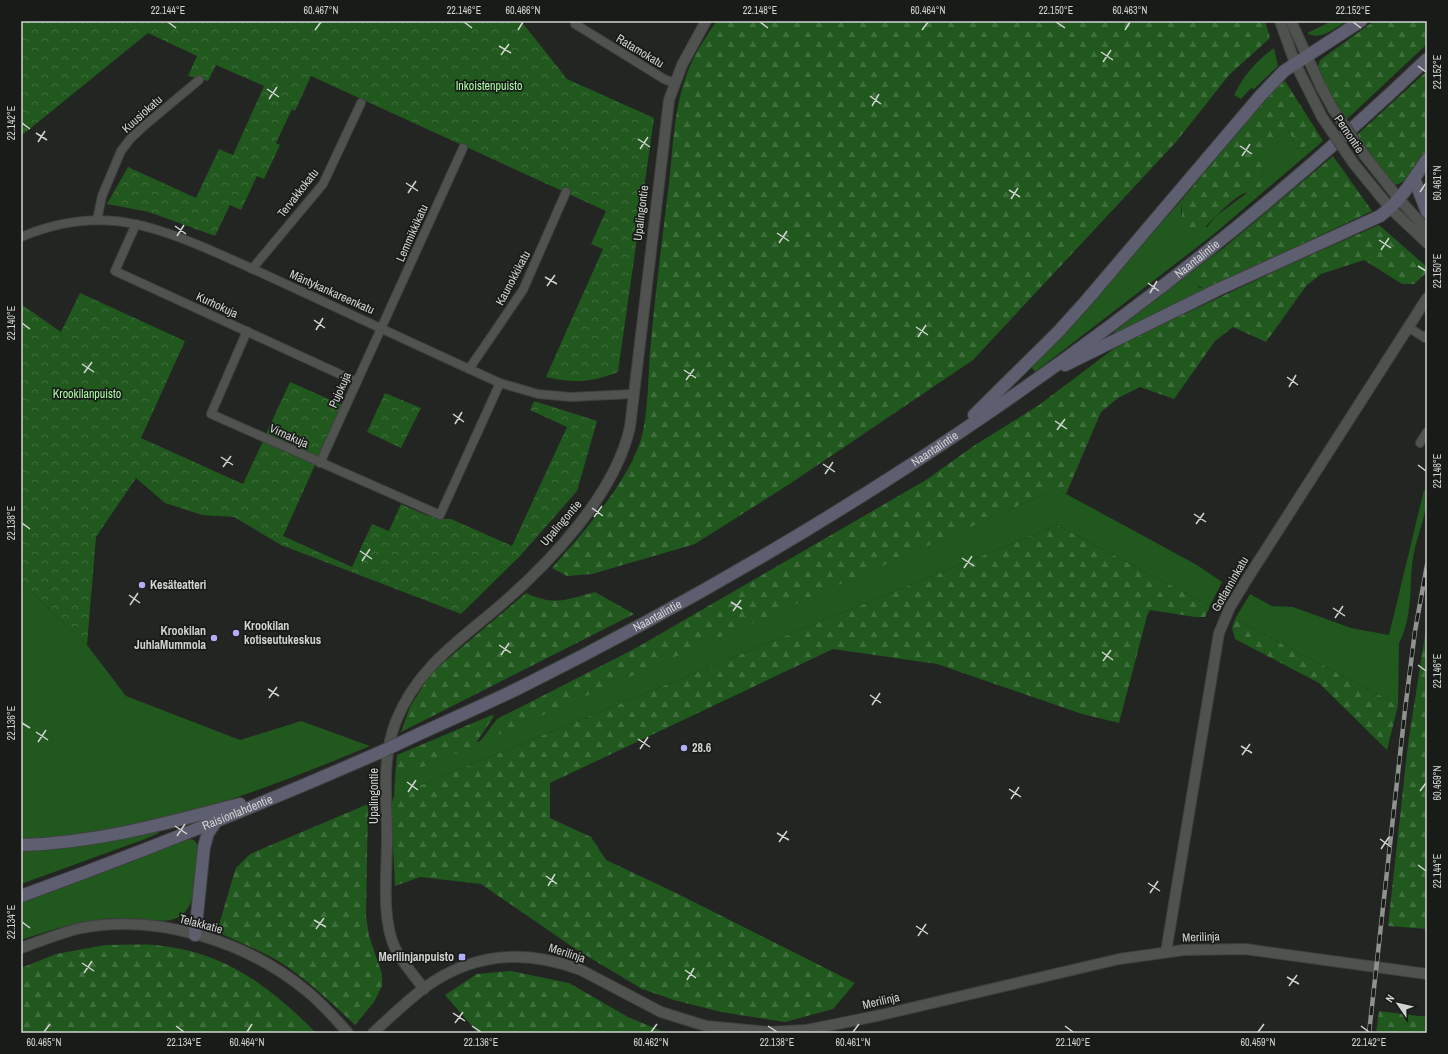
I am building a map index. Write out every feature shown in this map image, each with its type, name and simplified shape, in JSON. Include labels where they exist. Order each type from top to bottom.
[{"type":"main road","points":[[952,437],[1067,322],[1261,95],[1284,71],[1361,21]]},
{"type":"main road","name":"Naantalintie","points":[[385,750],[516,690],[712,585],[850,503],[952,437],[1037,379],[1176,274],[1361,121],[1427,59]]},
{"type":"main road","points":[[1037,379],[1217,290],[1380,216],[1399,199],[1427,159]]},
{"type":"main road","points":[[1414,178],[1427,212]]},
{"type":"main road","name":"Raisionlahdentie","points":[[21,896],[100,867],[385,750]]},
{"type":"main road","points":[[21,845],[99,838],[155,826],[290,790]]},
{"type":"main road","points":[[195,935],[204,847],[208,833],[217,820]]},
{"type":"street","name":"Upalingontie","points":[[424,988],[398,952],[391,936],[388,922],[385,777],[391,736],[411,690],[426,670],[527,581],[575,528],[601,495],[626,447],[630,427],[632,394],[669,100],[674,83],[688,51],[706,21]]},
{"type":"street","name":"Pernontie","points":[[1280,21],[1295,63],[1322,117],[1354,164],[1390,208],[1427,243]]},
{"type":"street","name":"Pernontie","points":[[1291,21],[1333,109],[1365,156],[1399,199],[1427,230]]},
{"type":"street","name":"Ratamokatu","points":[[575,24],[664,79],[674,83]]},
{"type":"street","name":"Kuusiokatu","points":[[97,220],[102,196],[121,151],[144,126],[200,80]]},
{"type":"street","name":"Tervakkokatu","points":[[252,269],[323,184],[361,103]]},
{"type":"street","name":"Lemmikkikatu","points":[[382,328],[463,148]]},
{"type":"street","name":"Kaunokkikatu","points":[[469,369],[523,290],[566,192]]},
{"type":"street","name":"Mäntykankareenkatu","points":[[21,237],[59,223],[97,220],[136,224],[206,249],[252,269],[500,383],[538,394],[571,396],[632,394]]},
{"type":"street","name":"Kurhokuja","points":[[136,224],[115,271],[357,382]]},
{"type":"street","name":"Gotlanninkatu","points":[[1166,952],[1219,633],[1230,607],[1249,576],[1427,298]]},
{"type":"street","points":[[1408,327],[1425,338],[1427,335]]},
{"type":"street","name":"Pujokuja","points":[[320,462],[382,328]]},
{"type":"street","name":"Virnakuja","points":[[247,332],[211,414],[440,515],[500,383]]},
{"type":"street","points":[[1420,443],[1427,432]]},
{"type":"street","name":"Telakkatie","points":[[21,948],[67,932],[107,925],[152,926],[195,935],[218,941],[258,960],[284,975],[308,992],[348,1033]]},
{"type":"street","name":"Merilinja","points":[[373,1033],[424,988],[457,969],[478,962],[505,957],[537,957],[555,961],[581,970],[648,1006],[684,1020],[728,1029],[782,1032],[807,1030],[881,1015],[1119,959],[1166,952],[1210,949],[1250,950],[1427,974]]},
{"type":"green space","name":"Inkoistenpuisto","points":[[21,21],[521,21],[567,79],[654,118],[618,372],[608,376],[582,381],[546,377],[603,249],[591,244],[606,211],[311,76],[295,111],[292,109],[276,143],[280,145],[264,179],[257,176],[241,210],[230,205],[215,236],[149,212],[107,204],[128,167],[196,198],[219,149],[233,155],[264,86],[216,65],[208,81],[188,76],[197,56],[148,33],[21,136]]},
{"type":"green space","points":[[717,21],[1265,21],[1270,38],[1229,75],[1176,142],[973,360],[791,483],[695,544],[592,574],[567,576],[552,568],[613,494],[632,461],[642,436],[646,413],[654,310],[677,112],[683,84],[691,64],[701,45]]},
{"type":"green space","points":[[1332,21],[1346,21],[1322,35],[1317,36],[1307,33]]},
{"type":"green space","points":[[1374,21],[1427,21],[1427,44],[1346,120],[1317,69],[1320,60]]},
{"type":"green space","points":[[1274,48],[1278,66],[1254,89],[1251,88],[1241,99],[1234,95],[1251,69]]},
{"type":"green space","points":[[1427,71],[1427,150],[1409,177],[1399,184],[1394,185],[1388,180],[1357,135]]},
{"type":"green space","points":[[1285,81],[1323,141],[1297,149],[1289,131],[1260,161],[1266,179],[1258,192],[1240,195],[1234,199],[1197,234],[1182,226],[1182,202],[1185,196],[1278,84]]},
{"type":"green space","points":[[1289,131],[1297,149],[1323,141],[1214,234],[1035,372],[1030,365],[1092,303],[1185,196],[1182,202],[1181,214],[1207,227],[1216,216],[1266,179],[1260,161]]},
{"type":"green space","points":[[1333,156],[1372,211],[1215,285],[1203,288],[1197,285],[1197,275],[1205,263]]},
{"type":"green space","points":[[1379,225],[1427,267],[1427,272],[1414,284],[1402,284],[1364,260],[1321,274],[1306,286],[1266,342],[1233,327],[1215,341],[1174,399],[1140,387],[1118,398],[1101,412],[1066,494],[1057,489],[479,743],[497,719],[636,648],[926,480],[975,445],[1039,405],[1120,344],[1297,261]]},
{"type":"green space","points":[[1225,246],[1208,261],[1197,285],[1200,288],[1215,285],[1115,334],[1114,332]]},
{"type":"green space","name":"Krookilanpuisto","points":[[80,293],[185,341],[141,438],[243,484],[263,441],[315,465],[283,536],[352,567],[372,524],[389,531],[401,504],[431,517],[451,519],[512,546],[567,427],[530,410],[534,401],[597,421],[577,491],[520,556],[461,614],[281,545],[234,517],[202,515],[165,503],[136,478],[96,537],[87,645],[21,582],[21,304],[61,332]]},
{"type":"green space","points":[[290,382],[342,405],[319,458],[266,434]]},
{"type":"green space","points":[[385,393],[421,408],[401,448],[367,432]]},
{"type":"green space","points":[[1057,489],[1197,565],[1222,582],[1210,606],[1057,525],[394,796],[395,778]]},
{"type":"green space","points":[[1424,490],[1427,491],[1427,500],[1413,558],[1409,613],[1407,623],[1399,643],[1398,705],[1235,619],[1250,594],[1272,606],[1293,607],[1351,628],[1389,635]]},
{"type":"green space","points":[[1057,525],[1210,606],[1205,617],[1195,617],[1150,610],[1147,616],[1119,723],[1082,714],[937,664],[833,649],[550,783],[550,818],[591,837],[606,860],[676,893],[855,983],[833,1009],[785,1022],[721,1012],[674,1000],[642,989],[577,950],[481,884],[420,877],[395,886],[391,805],[394,796]]},
{"type":"green space","points":[[21,582],[87,645],[126,696],[240,740],[301,721],[370,746],[272,785],[170,818],[93,835],[21,840]]},
{"type":"green space","points":[[595,592],[634,614],[401,732],[410,707],[431,673],[526,593],[553,601]]},
{"type":"green space","points":[[1235,619],[1398,705],[1387,750],[1319,683],[1235,639],[1232,628]]},
{"type":"green space","points":[[1427,622],[1427,929],[1388,926],[1408,744]]},
{"type":"green space","points":[[492,715],[494,716],[474,746],[395,778],[397,755]]},
{"type":"green space","points":[[368,804],[366,916],[369,936],[382,974],[382,986],[374,1002],[355,1025],[315,988],[289,968],[263,953],[217,932],[236,868],[250,854]]},
{"type":"green space","points":[[159,830],[159,833],[145,839],[21,884],[21,850]]},
{"type":"green space","points":[[189,839],[194,840],[198,847],[199,860],[193,895],[189,906],[182,915],[163,921],[114,918],[87,921],[21,940],[21,903]]},
{"type":"green space","points":[[105,945],[154,945],[202,955],[223,963],[243,973],[281,1000],[316,1033],[21,1033],[21,968],[56,954]]},
{"type":"green space","points":[[511,971],[569,983],[628,1017],[666,1033],[478,1033],[445,995],[477,974]]},
{"type":"green space","points":[[1379,1011],[1427,1017],[1427,1033],[1376,1033]]},
{"type":"railway","points":[[1369,1033],[1405,710],[1415,631],[1427,565]]},
{"type":"place","name":"Kesäteatteri","points":[[142,585]]},
{"type":"place","name":"Krookilan kotiseutukeskus","points":[[236,633]]},
{"type":"place","name":"Krookilan JuhlaMummola","points":[[214,638]]},
{"type":"place","name":"28.6","points":[[684,748]]},
{"type":"place","name":"Merilinjanpuisto","points":[[462,957]]}]
